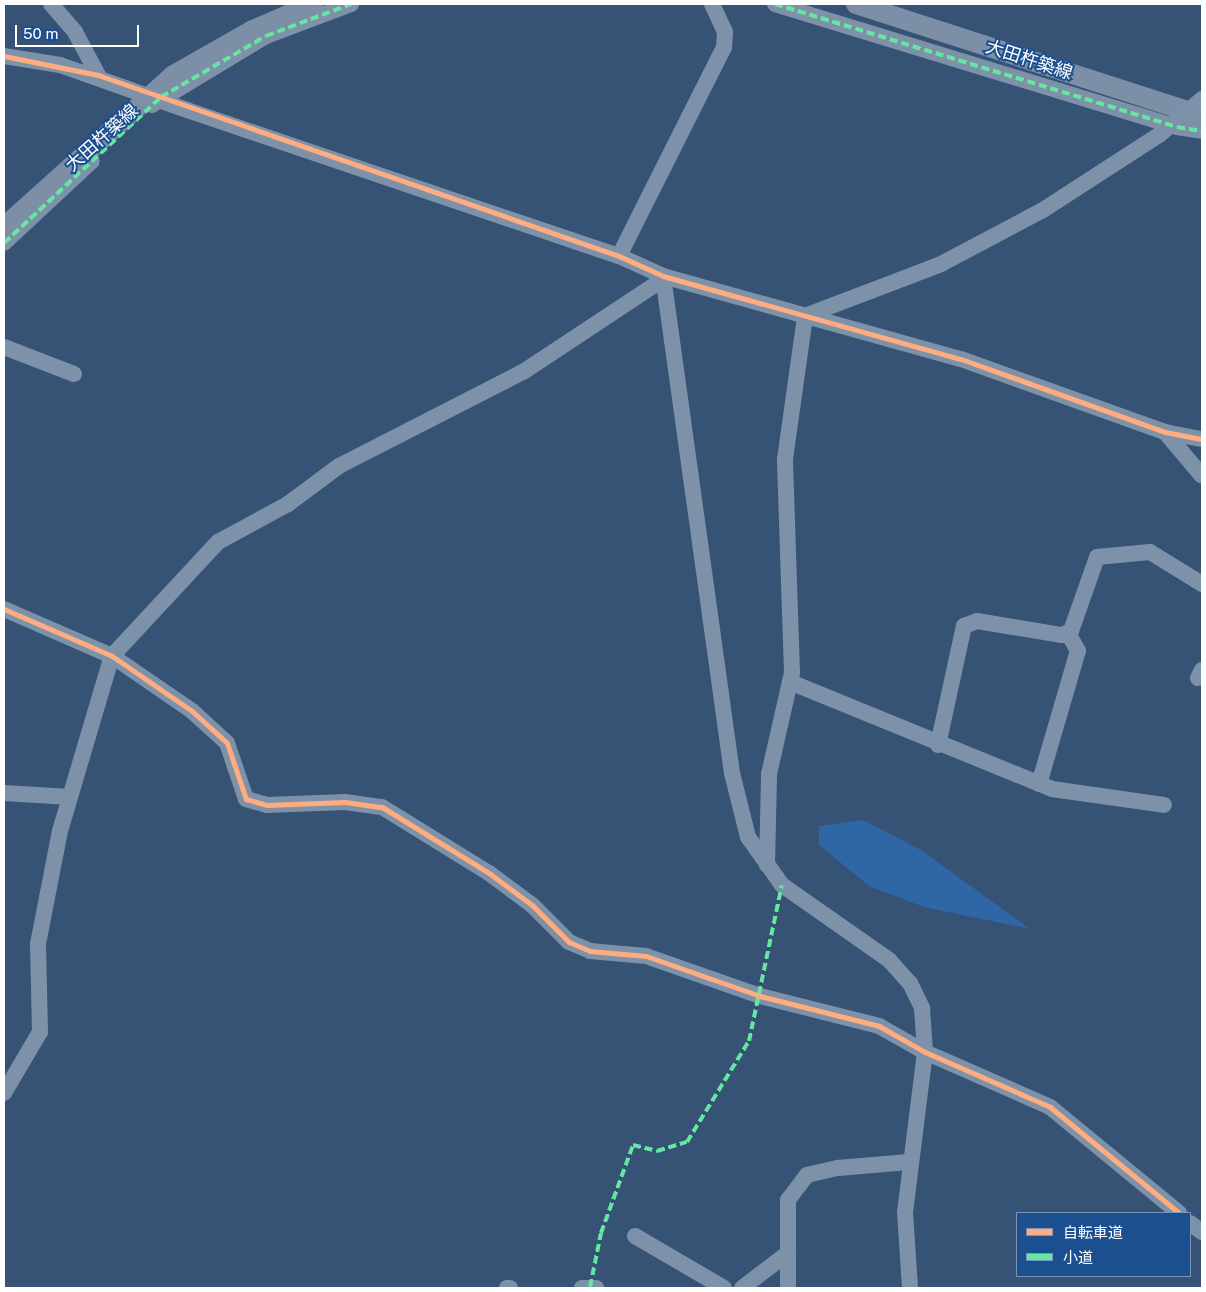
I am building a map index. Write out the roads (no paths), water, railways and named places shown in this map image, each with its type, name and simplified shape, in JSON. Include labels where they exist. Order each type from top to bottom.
[{"type":"main road","name":"大田杵築線","points":[[4,227],[172,76],[253,30],[314,4]]},
{"type":"main road","name":"大田杵築線","points":[[856,4],[1202,116]]},
{"type":"street","points":[[51,4],[75,32],[98,75]]},
{"type":"street","points":[[4,243],[161,97],[266,36],[351,4]]},
{"type":"street","points":[[619,256],[724,47],[725,32],[712,4]]},
{"type":"street","points":[[774,4],[1177,127],[1202,131]]},
{"type":"street","points":[[4,56],[98,75],[131,90],[188,110],[619,256],[663,278],[961,359],[1164,432],[1202,439]]},
{"type":"street","points":[[805,316],[941,264],[1043,210],[1158,135],[1202,99]]},
{"type":"street","points":[[4,1093],[40,1032],[38,944],[70,797],[112,656],[218,542],[288,504],[340,466],[523,372],[663,278]]},
{"type":"street","points":[[663,278],[732,773],[748,837],[782,885],[889,960],[910,983],[922,1008],[925,1052],[909,1162],[905,1212],[910,1288]]},
{"type":"street","points":[[767,864],[769,774],[790,682],[785,459],[805,316]]},
{"type":"street","points":[[4,347],[74,374]]},
{"type":"street","points":[[1164,432],[1202,476]]},
{"type":"street","points":[[1039,784],[1078,651],[1068,633],[1097,557],[1150,552],[1202,584]]},
{"type":"street","points":[[4,609],[112,656],[222,735],[246,799],[266,805],[346,802],[382,807],[489,873],[532,904],[569,942],[590,951],[646,956],[760,996],[836,1011],[880,1026],[925,1052],[1050,1107],[1178,1212]]},
{"type":"street","points":[[938,745],[964,626],[977,621],[1068,633]]},
{"type":"street","points":[[790,682],[938,745],[1039,784],[1093,797],[1164,805]]},
{"type":"street","points":[[4,793],[70,797]]},
{"type":"street","points":[[788,1288],[788,1200],[807,1175],[838,1168],[909,1162]]},
{"type":"street","points":[[1191,1224],[1202,1232]]},
{"type":"street","points":[[635,1236],[724,1288]]},
{"type":"street","points":[[742,1288],[788,1253]]},
{"type":"street","points":[[582,1288],[596,1288]]}]
